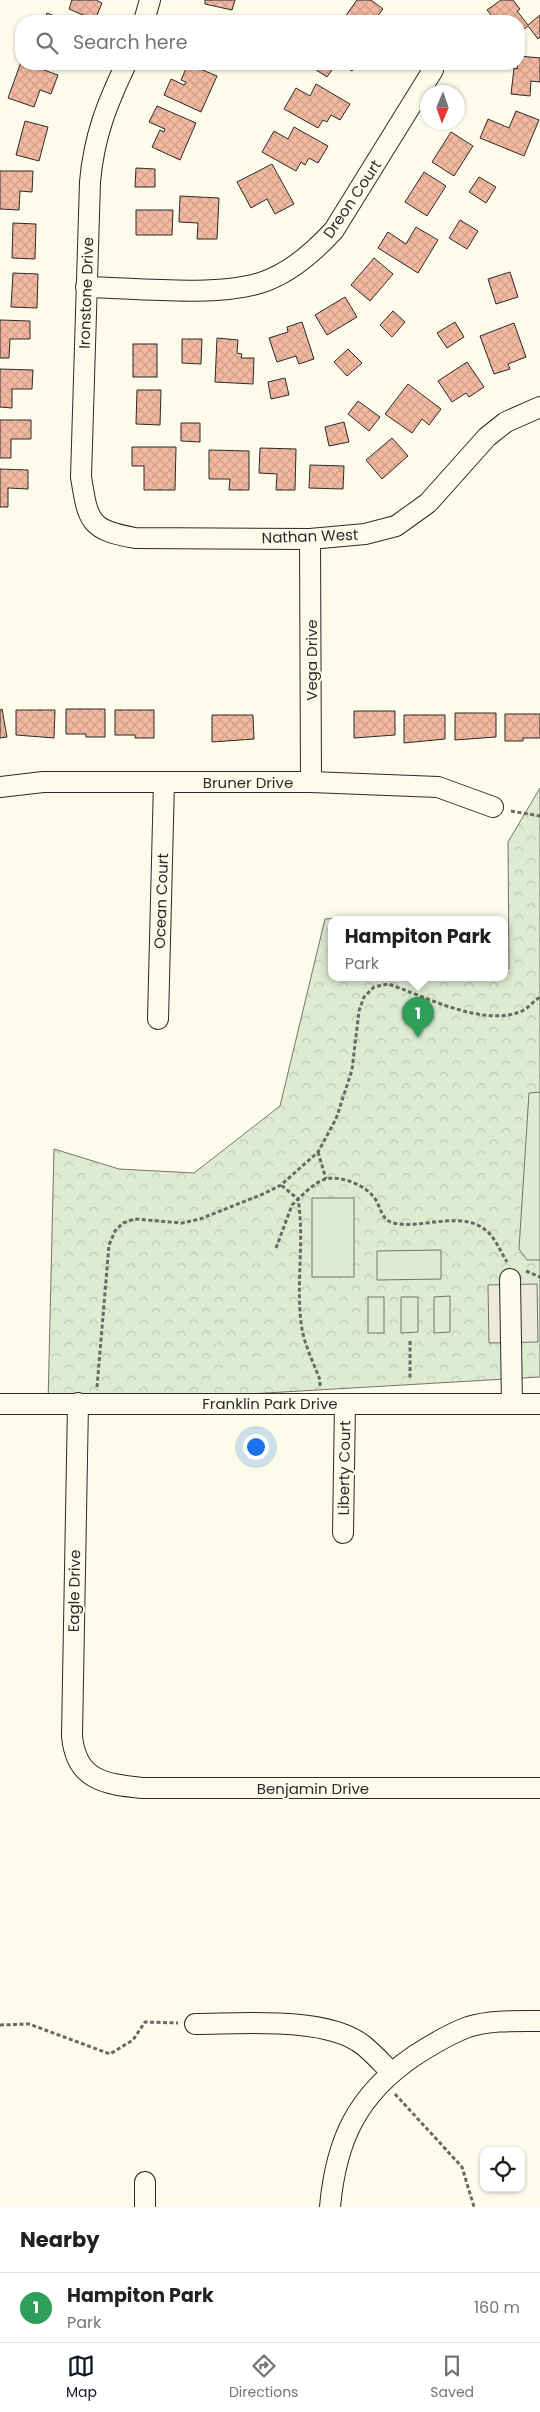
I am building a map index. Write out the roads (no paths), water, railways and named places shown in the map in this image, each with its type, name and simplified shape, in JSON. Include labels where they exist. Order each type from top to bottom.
[{"type":"street","points":[[146,15],[150,0]]},
{"type":"street","name":"Ironstone Drive","points":[[96,526],[87,507],[81,477],[86,287],[93,150],[109,98],[123,70]]},
{"type":"street","name":"Dreon Court","points":[[86,287],[209,289],[260,283],[279,275],[320,245],[334,230],[433,70]]},
{"type":"street","name":"Nathan West","points":[[96,526],[112,534],[135,538],[310,539],[365,534],[396,526],[416,514],[428,503],[487,436],[506,422],[540,407]]},
{"type":"street","name":"Vega Drive","points":[[310,539],[311,782]]},
{"type":"street","name":"Bruner Drive","points":[[0,787],[43,782],[311,782],[438,787],[493,807]]},
{"type":"street","name":"Ocean Court","points":[[158,1019],[164,782]]},
{"type":"street","points":[[512,1404],[515,1271]]},
{"type":"street","name":"Franklin Park Drive","points":[[0,1404],[320,1402],[344,1404],[540,1404]]},
{"type":"street","name":"Eagle Drive","points":[[86,1403],[72,1736],[73,1749],[88,1775]]},
{"type":"street","name":"Liberty Court","points":[[343,1533],[344,1404]]},
{"type":"street","name":"Benjamin Drive","points":[[88,1775],[111,1785],[142,1788],[540,1788]]},
{"type":"street","points":[[330,2207],[337,2160],[346,2136],[366,2098],[386,2077],[447,2036],[469,2027],[491,2022],[540,2020]]},
{"type":"street","points":[[195,2024],[325,2028],[363,2045],[386,2077]]},
{"type":"street","points":[[145,2207],[146,2182]]},
{"type":"place","name":"Hampiton Park","points":[[418,1038]]}]
